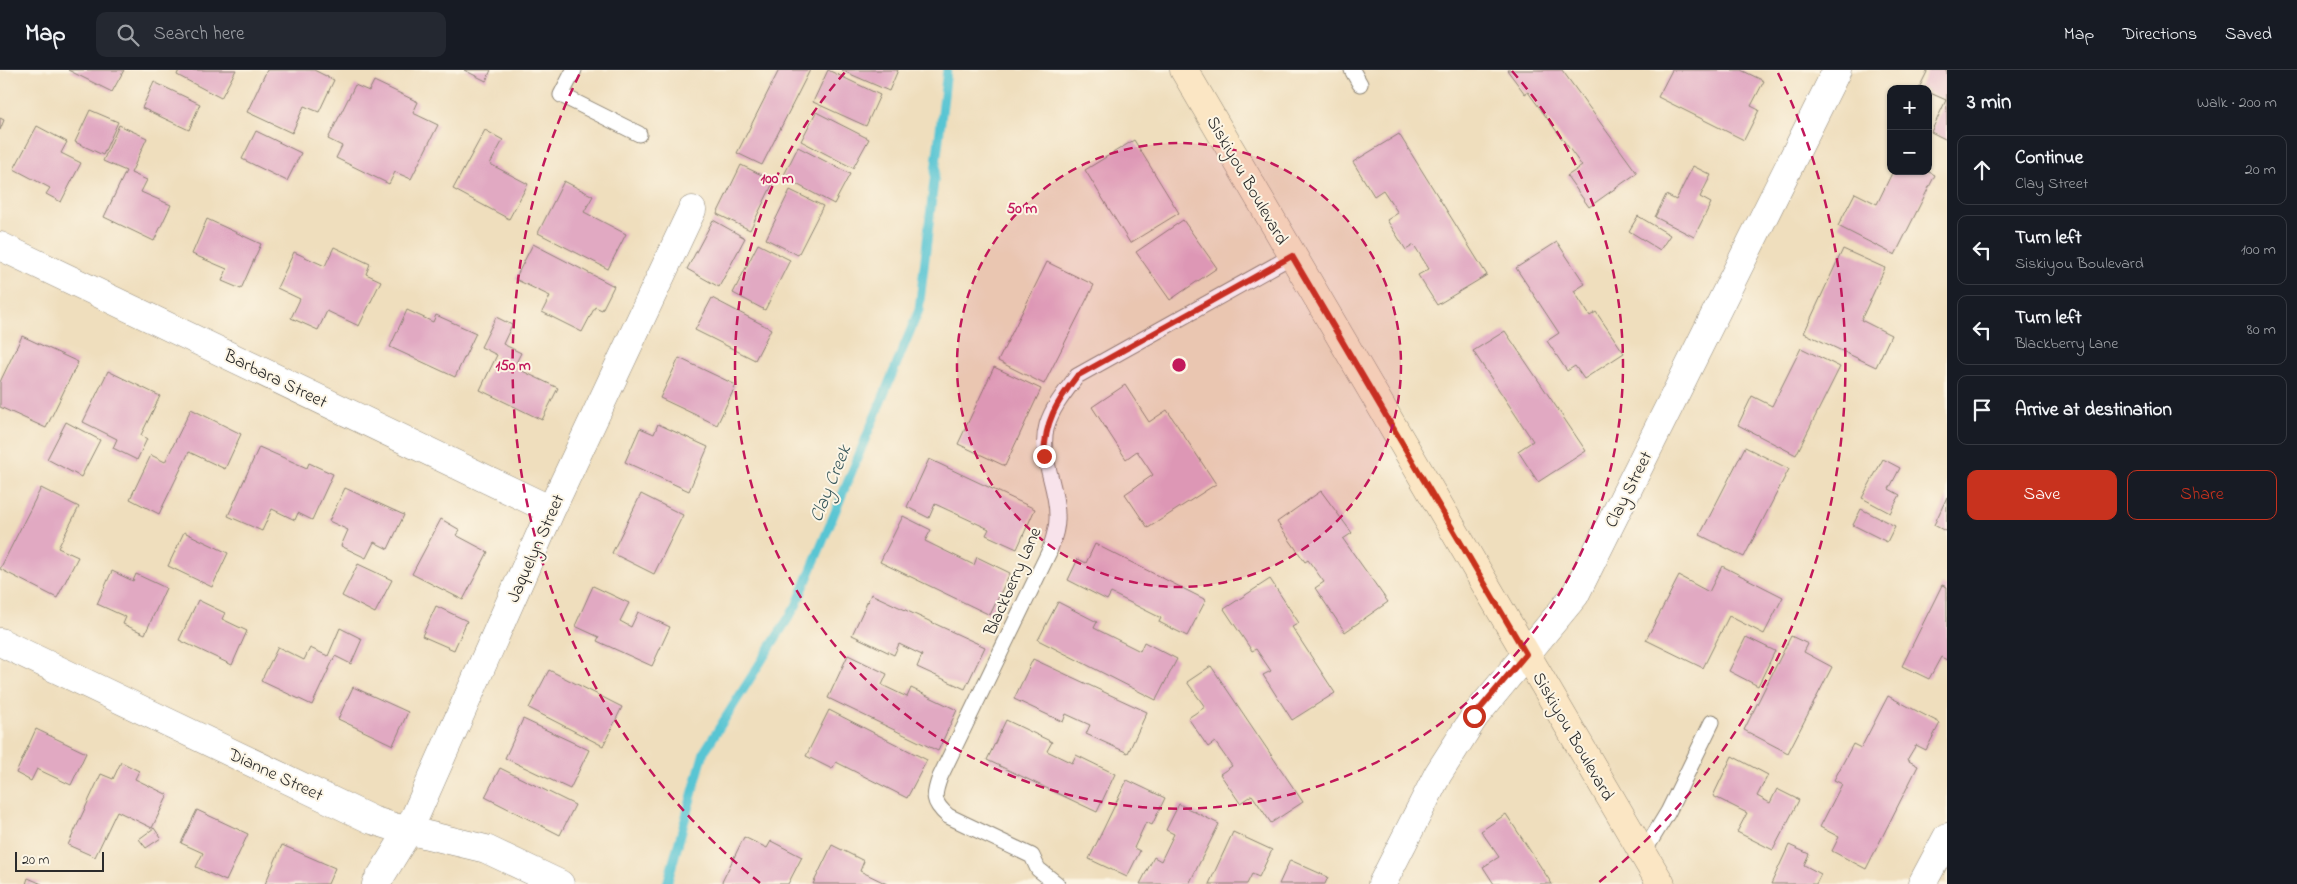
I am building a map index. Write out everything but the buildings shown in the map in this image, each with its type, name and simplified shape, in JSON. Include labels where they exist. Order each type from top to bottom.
[{"type":"main road","name":"Siskiyou Boulevard","points":[[1184,70],[1661,884]]},
{"type":"street","name":"Clay Street","points":[[1382,884],[1438,774],[1474,716],[1575,596],[1837,70]]},
{"type":"street","name":"Jaquelyn Street","points":[[376,884],[409,830],[551,510],[692,210]]},
{"type":"street","name":"Barbara Street","points":[[0,246],[551,510]]},
{"type":"street","name":"Dianne Street","points":[[0,642],[372,820],[486,849],[560,884]]},
{"type":"street","points":[[1922,884],[1947,837]]},
{"type":"lane","points":[[574,70],[561,95],[640,134]]},
{"type":"lane","points":[[1352,70],[1360,84]]},
{"type":"lane","name":"Blackberry Lane","points":[[1057,884],[1038,869],[1032,856],[948,816],[938,807],[934,793],[1049,552],[1056,532],[1055,499],[1044,456],[1047,424],[1056,405],[1077,376],[1292,256]]},
{"type":"lane","points":[[1642,853],[1668,812],[1712,722]]},
{"type":"waterway","name":"Clay Creek","points":[[667,884],[704,752],[796,606],[919,310],[947,70]]},
{"type":"route","points":[[1044,456],[1044,439],[1047,424],[1056,405],[1077,376],[1097,363],[1292,256],[1526,654],[1474,716]]}]
